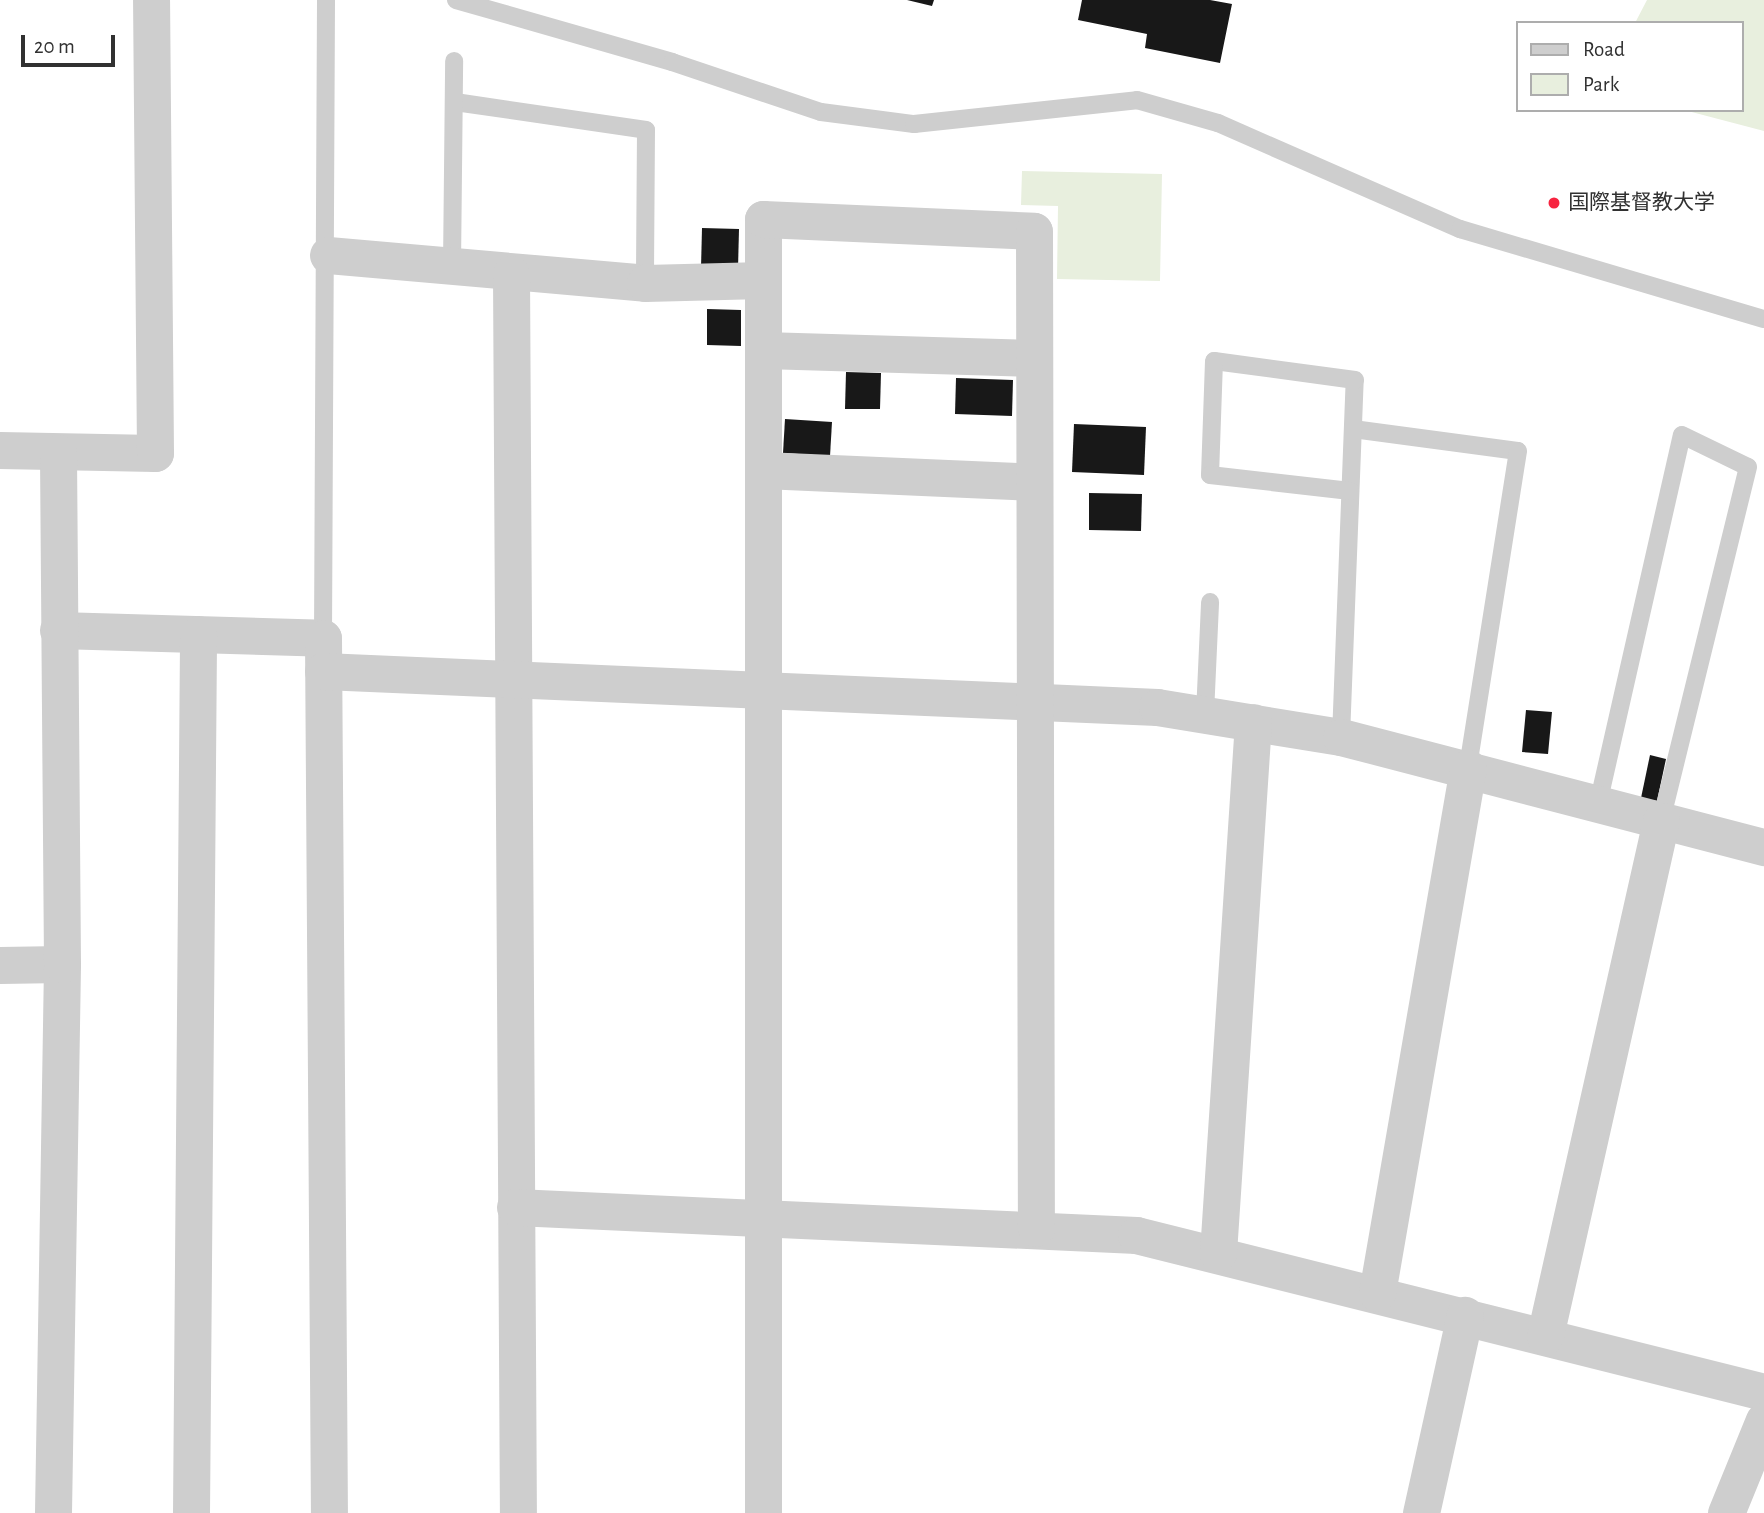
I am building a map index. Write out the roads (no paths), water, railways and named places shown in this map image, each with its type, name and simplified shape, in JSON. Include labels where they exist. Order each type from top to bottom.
[{"type":"street","points":[[0,450],[155,453],[151,0]]},
{"type":"street","points":[[763,1513],[763,219],[1034,231],[1036,1228]]},
{"type":"street","points":[[328,255],[511,274],[645,283],[763,280]]},
{"type":"street","points":[[511,274],[518,1513]]},
{"type":"street","points":[[763,350],[1033,358]]},
{"type":"street","points":[[53,1513],[62,964],[58,453]]},
{"type":"street","points":[[763,470],[1034,482]]},
{"type":"street","points":[[58,630],[198,634],[323,655],[515,681],[1157,707],[1341,737],[1764,847]]},
{"type":"street","points":[[191,1513],[198,634]]},
{"type":"street","points":[[323,655],[329,1513]]},
{"type":"street","points":[[1218,1253],[1253,722]]},
{"type":"street","points":[[1377,1293],[1468,768]]},
{"type":"street","points":[[1545,1336],[1661,821]]},
{"type":"street","points":[[0,965],[62,964]]},
{"type":"street","points":[[515,1207],[1036,1228],[1136,1235],[1218,1253],[1764,1391]]},
{"type":"street","points":[[1422,1513],[1465,1315]]},
{"type":"street","points":[[1726,1513],[1756,1460],[1764,1420]]},
{"type":"lane","points":[[323,655],[328,255],[326,0]]},
{"type":"lane","points":[[456,0],[672,62],[821,112],[914,124],[1088,102],[1150,103],[1218,123],[1460,229],[1764,319]]},
{"type":"lane","points":[[452,267],[454,61]]},
{"type":"lane","points":[[455,102],[646,130],[645,283]]},
{"type":"lane","points":[[1341,737],[1355,380],[1214,361],[1210,475],[1350,491]]},
{"type":"lane","points":[[1353,429],[1518,451],[1468,768]]},
{"type":"lane","points":[[1598,804],[1682,435],[1748,467],[1661,821]]},
{"type":"lane","points":[[1205,714],[1210,602]]},
{"type":"place","name":"国際基督教大学","points":[[1554,203]]}]
